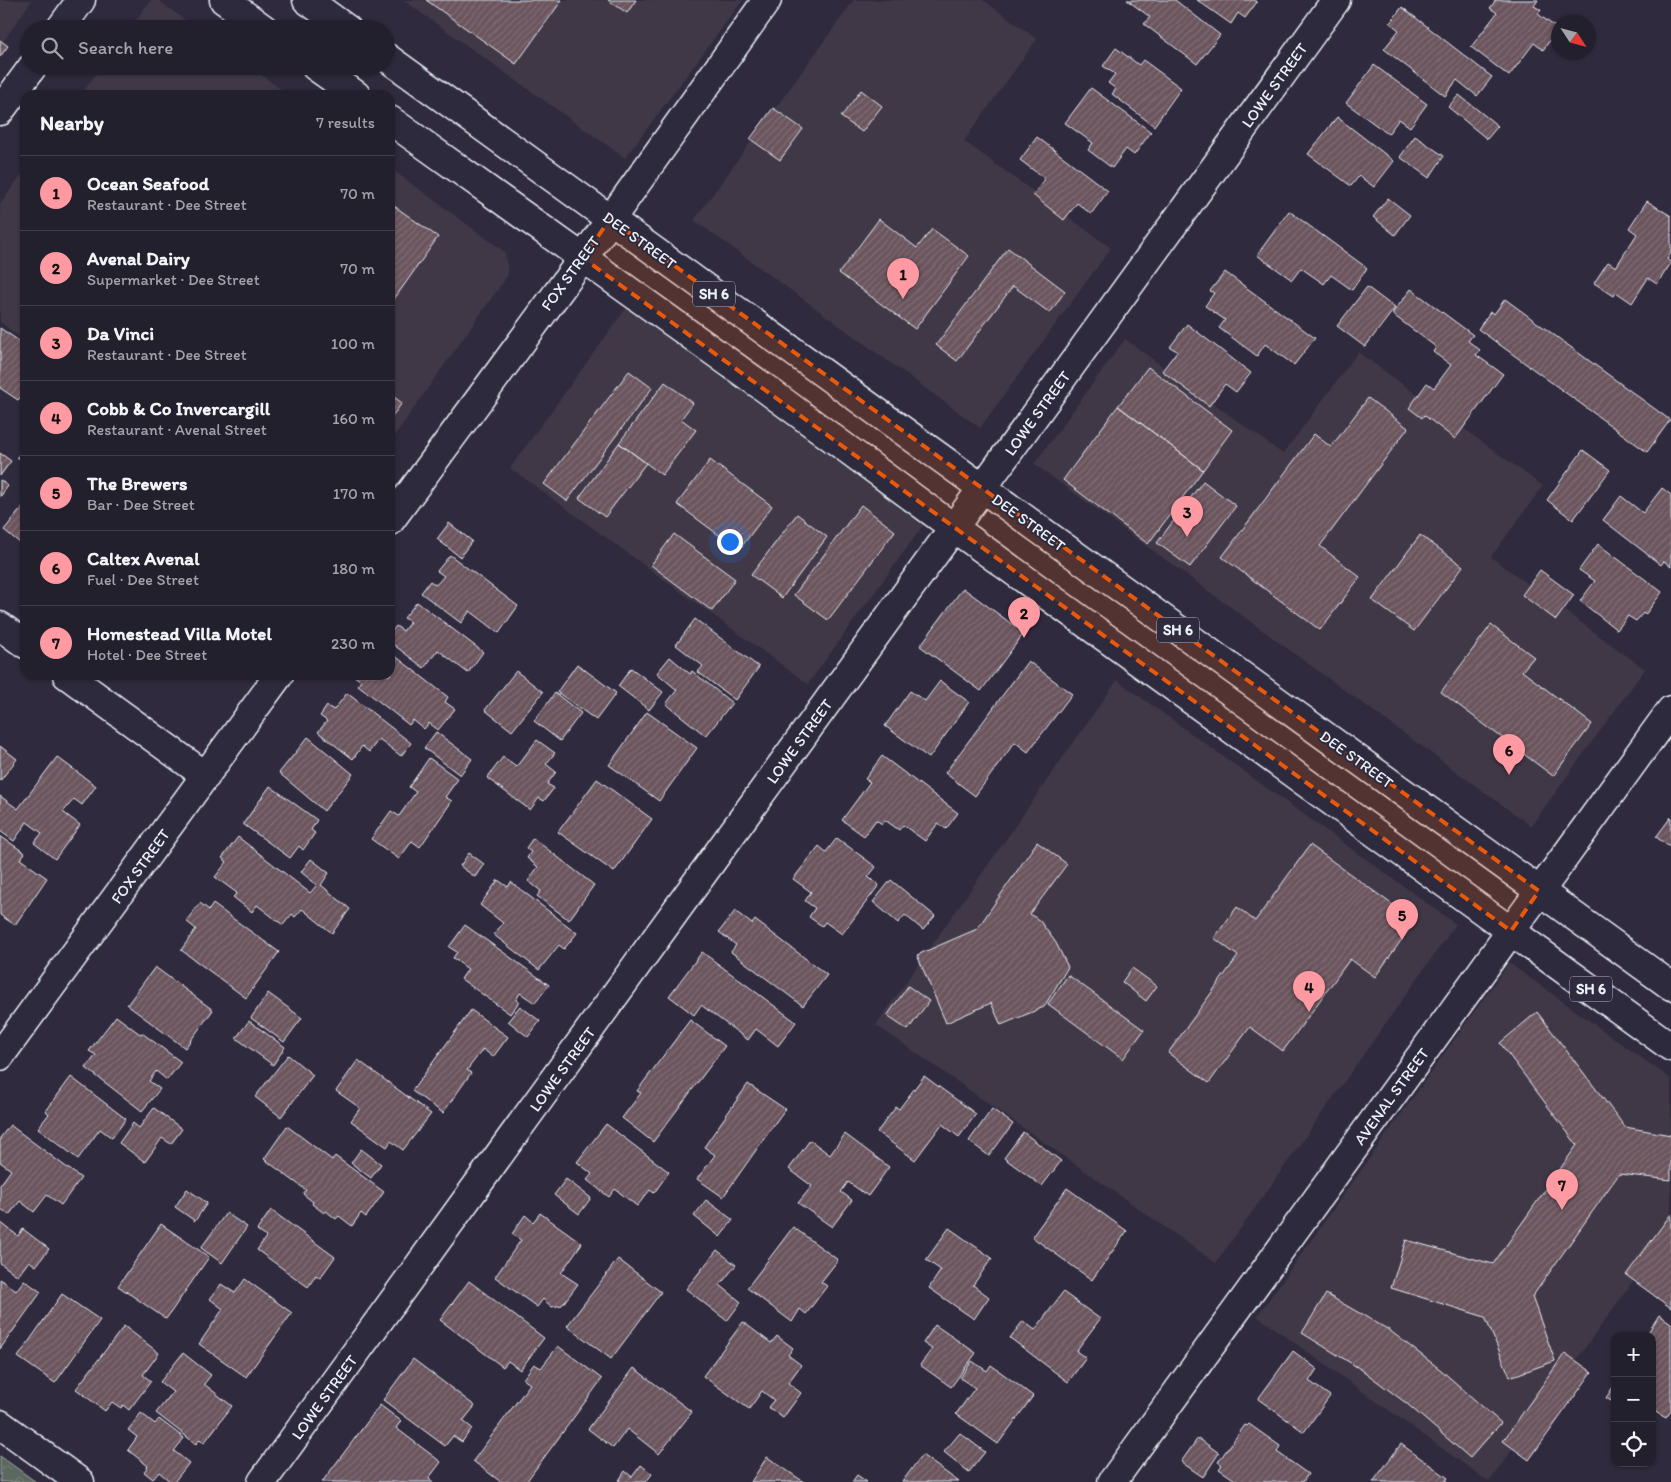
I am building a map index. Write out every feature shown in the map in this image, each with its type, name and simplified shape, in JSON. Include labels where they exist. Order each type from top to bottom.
[{"type":"street","points":[[67,20],[81,0]]},
{"type":"street","points":[[224,0],[252,20]]},
{"type":"street","points":[[307,0],[335,20]]},
{"type":"street","name":"FOX STREET","points":[[395,514],[767,0]]},
{"type":"street","name":"LOWE STREET","points":[[262,1482],[1336,0]]},
{"type":"street","name":"DEE STREET","points":[[395,64],[1671,986]]},
{"type":"street","points":[[0,111],[26,75]]},
{"type":"street","points":[[328,75],[349,90]]},
{"type":"street","name":"SH 6","points":[[395,124],[766,389],[954,528],[1671,1047]]},
{"type":"street","points":[[0,626],[20,640]]},
{"type":"street","points":[[74,680],[206,776]]},
{"type":"street","name":"FOX STREET","points":[[0,1056],[275,680]]},
{"type":"street","name":"AVENAL STREET","points":[[1112,1482],[1671,710]]},
{"type":"street","points":[[0,1424],[80,1482]]},
{"type":"highlighted area","points":[[610,219],[1539,891],[1511,931],[583,258]]},
{"type":"shaded area","points":[[0,0],[32,0],[0,46]]},
{"type":"shaded area","points":[[151,0],[158,0],[185,20],[136,20]]},
{"type":"shaded area","points":[[403,0],[743,0],[625,158]]},
{"type":"shaded area","points":[[854,0],[983,0],[1037,39],[964,141],[1111,248],[980,428],[694,220]]},
{"type":"shaded area","points":[[95,75],[261,75],[282,90],[84,90]]},
{"type":"shaded area","points":[[395,172],[505,252],[508,275],[395,435]]},
{"type":"shaded area","points":[[20,177],[20,337],[0,322],[0,204]]},
{"type":"shaded area","points":[[627,307],[925,523],[808,684],[510,468]]},
{"type":"shaded area","points":[[1125,339],[1283,454],[1358,352],[1543,486],[1491,557],[1645,669],[1531,826],[1034,464]]},
{"type":"shaded area","points":[[1117,680],[1456,924],[1216,1263],[876,1025]]},
{"type":"shaded area","points":[[1509,963],[1671,1079],[1671,1228],[1489,1482],[1257,1316]]},
{"type":"green space","points":[[0,1456],[36,1482],[0,1482]]},
{"type":"building","points":[[426,0],[562,0],[516,64]]},
{"type":"building","points":[[608,0],[636,0],[627,13]]},
{"type":"building","points":[[1127,0],[1175,0],[1220,35],[1197,64],[1144,24],[1150,17]]},
{"type":"building","points":[[1197,0],[1254,0],[1257,2],[1245,18],[1238,13],[1231,24]]},
{"type":"building","points":[[1496,0],[1538,0],[1534,6],[1541,10],[1538,14],[1551,24],[1551,39],[1543,50],[1534,43],[1509,76],[1471,47],[1497,13],[1490,8]]},
{"type":"building","points":[[1402,7],[1492,77],[1477,96],[1457,80],[1445,96],[1384,49],[1399,30],[1390,23]]},
{"type":"building","points":[[0,40],[8,46],[0,57]]},
{"type":"building","points":[[1116,48],[1139,65],[1143,60],[1181,88],[1154,126],[1112,94],[1116,89],[1108,83],[1115,74],[1103,66]]},
{"type":"building","points":[[1374,65],[1427,104],[1410,127],[1399,119],[1388,134],[1346,103]]},
{"type":"building","points":[[1091,88],[1151,132],[1134,155],[1126,149],[1112,168],[1088,150],[1093,143],[1065,123]]},
{"type":"building","points":[[861,90],[882,106],[862,132],[841,117]]},
{"type":"building","points":[[1459,95],[1498,126],[1487,139],[1448,107]]},
{"type":"building","points":[[773,108],[803,129],[780,160],[750,139]]},
{"type":"building","points":[[1337,117],[1394,161],[1374,187],[1359,176],[1351,186],[1308,154]]},
{"type":"building","points":[[1415,136],[1444,156],[1429,178],[1400,157]]},
{"type":"building","points":[[1037,137],[1108,191],[1091,214],[1077,203],[1064,220],[1033,195],[1045,179],[1020,160]]},
{"type":"building","points":[[1388,198],[1410,215],[1395,235],[1373,217]]},
{"type":"building","points":[[1647,201],[1671,216],[1671,253],[1667,259],[1671,263],[1657,284],[1648,278],[1632,303],[1616,292],[1614,296],[1594,283],[1608,262],[1616,267],[1637,234],[1629,228]]},
{"type":"building","points":[[395,207],[438,237],[395,298]]},
{"type":"building","points":[[1289,211],[1367,268],[1352,290],[1331,275],[1324,284],[1301,268],[1292,280],[1257,255]]},
{"type":"building","points":[[879,219],[917,248],[932,229],[969,256],[915,329],[839,273]]},
{"type":"building","points":[[1008,248],[1065,291],[1050,313],[1013,286],[957,361],[936,345]]},
{"type":"building","points":[[1225,272],[1315,338],[1294,365],[1265,344],[1257,356],[1219,328],[1225,320],[1205,306],[1214,293],[1210,291]]},
{"type":"building","points":[[1367,287],[1395,308],[1365,347],[1337,326]]},
{"type":"building","points":[[1411,289],[1473,335],[1468,341],[1480,350],[1476,355],[1503,374],[1455,439],[1424,415],[1422,418],[1409,408],[1427,383],[1434,388],[1451,365],[1433,352],[1436,347],[1392,314]]},
{"type":"building","points":[[1505,299],[1670,420],[1647,452],[1478,329],[1490,312],[1494,314]]},
{"type":"building","points":[[1187,324],[1251,373],[1236,392],[1225,384],[1209,406],[1162,371],[1177,351],[1170,347]]},
{"type":"building","points":[[0,328],[20,342],[20,397],[18,400],[0,388]]},
{"type":"building","points":[[1148,367],[1232,430],[1203,470],[1118,406]]},
{"type":"building","points":[[629,371],[652,388],[567,501],[544,484]]},
{"type":"building","points":[[665,382],[693,403],[681,419],[696,430],[662,475],[619,443]]},
{"type":"building","points":[[395,398],[402,403],[395,412]]},
{"type":"building","points":[[1368,398],[1408,428],[1320,546],[1360,577],[1320,630],[1222,557],[1314,434],[1331,447]]},
{"type":"building","points":[[1118,406],[1203,470],[1148,544],[1063,480]]},
{"type":"building","points":[[619,443],[646,463],[605,517],[579,498]]},
{"type":"building","points":[[1583,450],[1610,470],[1573,520],[1547,500]]},
{"type":"building","points":[[0,453],[11,461],[0,476]]},
{"type":"building","points":[[710,460],[772,506],[739,550],[677,504]]},
{"type":"building","points":[[0,480],[8,486],[0,497]]},
{"type":"building","points":[[1203,481],[1236,506],[1190,567],[1157,543]]},
{"type":"building","points":[[1662,488],[1671,495],[1671,567],[1664,561],[1661,565],[1603,520],[1621,496],[1643,513]]},
{"type":"building","points":[[861,505],[895,531],[828,620],[794,595]]},
{"type":"building","points":[[20,510],[20,543],[4,530]]},
{"type":"building","points":[[797,514],[827,537],[782,598],[751,575]]},
{"type":"building","points":[[449,523],[472,541],[460,557],[437,539]]},
{"type":"building","points":[[674,534],[735,579],[712,611],[651,565]]},
{"type":"building","points":[[1420,535],[1463,566],[1414,631],[1372,600]]},
{"type":"building","points":[[1598,544],[1662,592],[1645,615],[1643,613],[1636,621],[1628,616],[1617,630],[1580,601],[1595,581],[1579,570]]},
{"type":"building","points":[[450,555],[518,606],[499,633],[470,611],[461,623],[421,593],[430,581],[436,585],[444,576],[437,571]]},
{"type":"building","points":[[1540,570],[1574,595],[1556,620],[1522,595]]},
{"type":"building","points":[[963,588],[1024,633],[981,691],[920,646]]},
{"type":"building","points":[[417,602],[483,652],[468,673],[438,650],[424,668],[395,646],[395,627],[396,626],[403,631],[410,622],[404,618]]},
{"type":"building","points":[[695,619],[759,667],[735,700],[698,672],[703,666],[676,645]]},
{"type":"building","points":[[1491,625],[1534,657],[1522,671],[1592,724],[1553,776],[1441,692]]},
{"type":"building","points":[[395,656],[448,697],[445,702],[455,709],[438,730],[429,723],[424,729],[413,720],[409,725],[358,685],[361,681],[360,680],[395,680]]},
{"type":"building","points":[[670,657],[690,674],[692,671],[732,703],[706,736],[666,704],[677,690],[657,673]]},
{"type":"building","points":[[1028,661],[1072,694],[1028,752],[1015,742],[975,796],[945,773]]},
{"type":"building","points":[[577,664],[616,693],[596,720],[557,692]]},
{"type":"building","points":[[631,668],[663,692],[649,710],[618,686]]},
{"type":"building","points":[[516,671],[543,692],[512,731],[485,710]]},
{"type":"building","points":[[940,681],[969,702],[929,758],[885,726],[910,691],[925,701]]},
{"type":"building","points":[[347,693],[411,743],[401,756],[379,739],[369,752],[362,746],[353,759],[318,732],[327,721],[320,716],[327,706],[334,710]]},
{"type":"building","points":[[555,693],[581,713],[560,741],[534,721]]},
{"type":"building","points":[[647,712],[697,748],[659,801],[609,765]]},
{"type":"building","points":[[436,732],[472,759],[460,775],[424,748]]},
{"type":"building","points":[[308,737],[353,774],[324,811],[279,773]]},
{"type":"building","points":[[537,740],[555,753],[546,764],[556,772],[547,784],[554,788],[544,801],[539,798],[530,810],[487,778],[503,757],[516,767]]},
{"type":"building","points":[[0,746],[17,759],[0,781]]},
{"type":"building","points":[[882,756],[958,813],[946,829],[938,823],[925,841],[903,825],[899,830],[885,820],[882,824],[876,820],[864,836],[842,820],[870,782],[865,779]]},
{"type":"building","points":[[57,757],[96,786],[82,805],[74,799],[63,812],[80,825],[55,859],[34,843],[42,833],[27,822],[14,841],[0,831],[0,796],[18,809]]},
{"type":"building","points":[[429,758],[458,779],[445,797],[452,801],[420,847],[412,841],[399,859],[371,839],[391,811],[399,816],[416,792],[409,787]]},
{"type":"building","points":[[597,779],[652,819],[614,872],[558,832]]},
{"type":"building","points":[[270,786],[317,820],[311,830],[315,833],[303,850],[299,846],[290,858],[243,824]]},
{"type":"building","points":[[1671,817],[1671,848],[1656,837]]},
{"type":"building","points":[[0,836],[25,853],[20,859],[47,878],[15,925],[0,915]]},
{"type":"building","points":[[238,837],[310,893],[317,885],[301,872],[311,859],[329,873],[321,885],[350,909],[332,933],[302,909],[295,917],[292,914],[283,925],[257,905],[252,912],[233,897],[237,893],[215,877],[227,862],[222,858]]},
{"type":"building","points":[[533,838],[594,885],[569,920],[537,896],[541,891],[528,881],[538,867],[527,858],[531,852],[526,848]]},
{"type":"building","points":[[837,838],[876,867],[868,877],[879,885],[842,934],[825,922],[822,926],[809,917],[815,908],[805,901],[811,892],[793,879],[819,846],[826,852]]},
{"type":"building","points":[[1037,842],[1067,864],[1030,914],[1040,921],[1056,943],[1068,967],[1044,1007],[1001,1025],[991,1003],[946,1023],[917,955],[977,929]]},
{"type":"building","points":[[1310,845],[1415,921],[1375,977],[1350,959],[1283,1051],[1250,1027],[1209,1083],[1168,1053],[1238,956],[1214,938],[1237,907],[1255,921]]},
{"type":"building","points":[[469,853],[484,864],[475,877],[460,866]]},
{"type":"building","points":[[498,880],[508,887],[511,882],[577,933],[564,949],[559,945],[539,970],[494,935],[503,923],[480,905]]},
{"type":"building","points":[[891,880],[935,916],[923,930],[905,915],[898,923],[873,902]]},
{"type":"building","points":[[200,903],[209,910],[213,904],[279,952],[246,998],[181,950],[196,929],[186,921]]},
{"type":"building","points":[[735,911],[752,924],[755,920],[827,975],[803,1006],[731,952],[736,945],[719,932]]},
{"type":"building","points":[[465,925],[549,985],[535,1003],[520,993],[516,1000],[519,1002],[510,1014],[461,979],[468,969],[453,958],[457,952],[449,947]]},
{"type":"building","points":[[702,952],[796,1022],[778,1046],[756,1029],[748,1040],[701,1005],[694,1015],[669,996]]},
{"type":"building","points":[[155,967],[213,1010],[185,1048],[127,1005]]},
{"type":"building","points":[[1132,968],[1157,986],[1146,1001],[1122,982]]},
{"type":"building","points":[[1068,975],[1144,1030],[1123,1059],[1048,1004]]},
{"type":"building","points":[[908,986],[929,1001],[908,1030],[887,1016]]},
{"type":"building","points":[[268,993],[302,1018],[284,1042],[251,1018]]},
{"type":"building","points":[[520,1006],[540,1021],[528,1037],[508,1021]]},
{"type":"building","points":[[471,1010],[508,1037],[493,1057],[483,1049],[467,1070],[471,1073],[443,1113],[412,1091]]},
{"type":"building","points":[[1537,1012],[1625,1127],[1671,1135],[1671,1180],[1619,1174],[1532,1297],[1555,1361],[1510,1377],[1485,1317],[1391,1288],[1406,1240],[1493,1264],[1577,1145],[1500,1043]]},
{"type":"building","points":[[116,1016],[181,1062],[167,1080],[156,1071],[149,1081],[160,1089],[142,1111],[86,1068],[96,1055],[89,1051]]},
{"type":"building","points":[[690,1020],[725,1046],[653,1142],[622,1118],[641,1093],[637,1091]]},
{"type":"building","points":[[249,1021],[285,1047],[273,1065],[236,1038]]},
{"type":"building","points":[[288,1055],[313,1075],[281,1117],[255,1097]]},
{"type":"building","points":[[358,1060],[431,1114],[403,1150],[391,1141],[387,1147],[351,1121],[360,1108],[336,1091]]},
{"type":"building","points":[[924,1076],[976,1114],[959,1137],[942,1124],[915,1160],[877,1132],[896,1107],[899,1109]]},
{"type":"building","points":[[71,1077],[126,1119],[112,1138],[100,1129],[78,1159],[38,1128],[49,1114],[46,1111]]},
{"type":"building","points":[[748,1084],[785,1109],[723,1197],[697,1179],[715,1155],[704,1147]]},
{"type":"building","points":[[154,1108],[182,1129],[171,1144],[162,1138],[145,1162],[119,1143],[133,1123],[139,1128]]},
{"type":"building","points":[[992,1109],[1013,1124],[989,1156],[969,1141]]},
{"type":"building","points":[[606,1124],[669,1172],[654,1193],[650,1190],[637,1206],[615,1189],[609,1197],[587,1180],[592,1174],[577,1162]]},
{"type":"building","points":[[10,1125],[81,1178],[61,1205],[47,1195],[34,1212],[20,1201],[9,1215],[0,1208],[0,1185],[11,1170],[0,1162],[0,1138]]},
{"type":"building","points":[[287,1126],[332,1160],[335,1156],[384,1192],[366,1217],[361,1213],[352,1226],[339,1216],[336,1219],[326,1211],[324,1213],[303,1194],[306,1190],[264,1159]]},
{"type":"building","points":[[1023,1132],[1061,1161],[1042,1186],[1004,1158]]},
{"type":"building","points":[[845,1134],[889,1167],[868,1196],[848,1182],[841,1192],[852,1200],[832,1227],[798,1203],[812,1186],[789,1169],[810,1140],[830,1155]]},
{"type":"building","points":[[361,1149],[381,1164],[371,1178],[351,1163]]},
{"type":"building","points":[[566,1179],[591,1198],[579,1214],[554,1195]]},
{"type":"building","points":[[1067,1188],[1127,1231],[1092,1280],[1032,1237]]},
{"type":"building","points":[[187,1189],[207,1203],[195,1221],[175,1207]]},
{"type":"building","points":[[706,1200],[733,1220],[720,1237],[694,1216]]},
{"type":"building","points":[[271,1210],[335,1257],[320,1278],[316,1275],[308,1287],[257,1250],[266,1237],[257,1230]]},
{"type":"building","points":[[226,1213],[247,1227],[222,1263],[201,1248]]},
{"type":"building","points":[[540,1213],[582,1243],[561,1273],[578,1284],[562,1305],[552,1307],[543,1299],[537,1307],[495,1277],[521,1240],[512,1234],[525,1215],[533,1222]]},
{"type":"building","points":[[1671,1214],[1671,1308],[1626,1275]]},
{"type":"building","points":[[0,1222],[18,1236],[23,1229],[49,1249],[36,1266],[29,1261],[18,1276],[0,1263]]},
{"type":"building","points":[[161,1224],[209,1257],[166,1319],[118,1286]]},
{"type":"building","points":[[793,1227],[838,1260],[821,1282],[827,1286],[806,1314],[800,1309],[792,1322],[747,1288]]},
{"type":"building","points":[[949,1228],[992,1258],[973,1285],[989,1297],[974,1319],[929,1288],[941,1270],[926,1260]]},
{"type":"building","points":[[717,1250],[736,1265],[720,1285],[741,1302],[727,1321],[686,1289]]},
{"type":"building","points":[[618,1259],[661,1292],[611,1359],[567,1326]]},
{"type":"building","points":[[0,1279],[16,1291],[24,1280],[41,1292],[0,1349]]},
{"type":"building","points":[[245,1279],[292,1313],[246,1377],[199,1344],[223,1309],[210,1299],[221,1284],[235,1293]]},
{"type":"building","points":[[469,1281],[544,1338],[520,1370],[508,1361],[503,1367],[440,1320]]},
{"type":"building","points":[[1063,1292],[1100,1319],[1076,1351],[1086,1358],[1068,1382],[1010,1338],[1023,1321],[1035,1330]]},
{"type":"building","points":[[62,1294],[100,1320],[55,1383],[18,1357]]},
{"type":"building","points":[[1326,1294],[1389,1330],[1441,1370],[1501,1423],[1470,1458],[1406,1403],[1362,1370],[1302,1333]]},
{"type":"building","points":[[1659,1315],[1671,1323],[1671,1411],[1666,1418],[1656,1412],[1656,1332],[1648,1332]]},
{"type":"building","points":[[743,1322],[771,1343],[777,1336],[793,1348],[788,1355],[801,1365],[788,1383],[801,1393],[783,1418],[768,1407],[774,1400],[762,1391],[749,1409],[703,1376]]},
{"type":"building","points":[[935,1325],[976,1353],[951,1387],[920,1365],[932,1349],[923,1343]]},
{"type":"building","points":[[124,1326],[159,1353],[143,1375],[151,1381],[129,1410],[123,1405],[121,1408],[112,1402],[105,1411],[76,1389]]},
{"type":"building","points":[[558,1346],[602,1379],[526,1482],[501,1482],[473,1461],[530,1384],[523,1379],[534,1364],[541,1368]]},
{"type":"building","points":[[1293,1351],[1317,1369],[1309,1381],[1330,1396],[1304,1432],[1258,1399]]},
{"type":"building","points":[[183,1353],[211,1375],[204,1384],[232,1406],[204,1443],[200,1439],[196,1444],[156,1413],[173,1392],[160,1382]]},
{"type":"building","points":[[1565,1353],[1592,1372],[1529,1460],[1503,1441]]},
{"type":"building","points":[[413,1359],[475,1406],[463,1421],[472,1428],[462,1442],[453,1436],[445,1446],[383,1400]]},
{"type":"building","points":[[972,1361],[987,1371],[991,1365],[1033,1396],[998,1444],[956,1414],[975,1388],[960,1378]]},
{"type":"building","points":[[634,1368],[692,1412],[659,1454],[627,1429],[613,1448],[588,1429]]},
{"type":"building","points":[[1611,1390],[1611,1401],[1606,1398]]},
{"type":"building","points":[[380,1405],[401,1421],[396,1428],[441,1462],[429,1478],[433,1482],[322,1482]]},
{"type":"building","points":[[141,1413],[155,1424],[159,1419],[184,1438],[174,1451],[189,1463],[174,1482],[171,1482],[159,1472],[153,1479],[144,1472],[148,1466],[128,1450],[137,1437],[128,1430]]},
{"type":"building","points":[[1249,1424],[1280,1446],[1277,1452],[1308,1474],[1303,1482],[1238,1482],[1219,1469],[1222,1465],[1218,1462],[1245,1425]]},
{"type":"building","points":[[960,1433],[985,1452],[969,1472],[944,1452]]},
{"type":"building","points":[[1198,1438],[1219,1453],[1203,1477],[1181,1462]]},
{"type":"building","points":[[1401,1444],[1448,1478],[1445,1482],[1373,1482]]},
{"type":"building","points":[[922,1455],[959,1482],[902,1482]]},
{"type":"building","points":[[767,1457],[804,1482],[751,1482]]},
{"type":"building","points":[[641,1465],[652,1474],[646,1482],[618,1482],[625,1471],[632,1477]]},
{"type":"building","points":[[857,1475],[867,1482],[852,1482]]},
{"type":"place","name":"Ocean Seafood","points":[[903,299]]},
{"type":"place","name":"Da Vinci","points":[[1187,537]]},
{"type":"place","name":"Avenal Dairy","points":[[1024,638]]},
{"type":"place","name":"Caltex Avenal","points":[[1509,775]]},
{"type":"place","name":"The Brewers","points":[[1402,940]]},
{"type":"place","name":"Cobb & Co Invercargill","points":[[1309,1012]]},
{"type":"place","name":"Homestead Villa Motel","points":[[1562,1210]]}]
